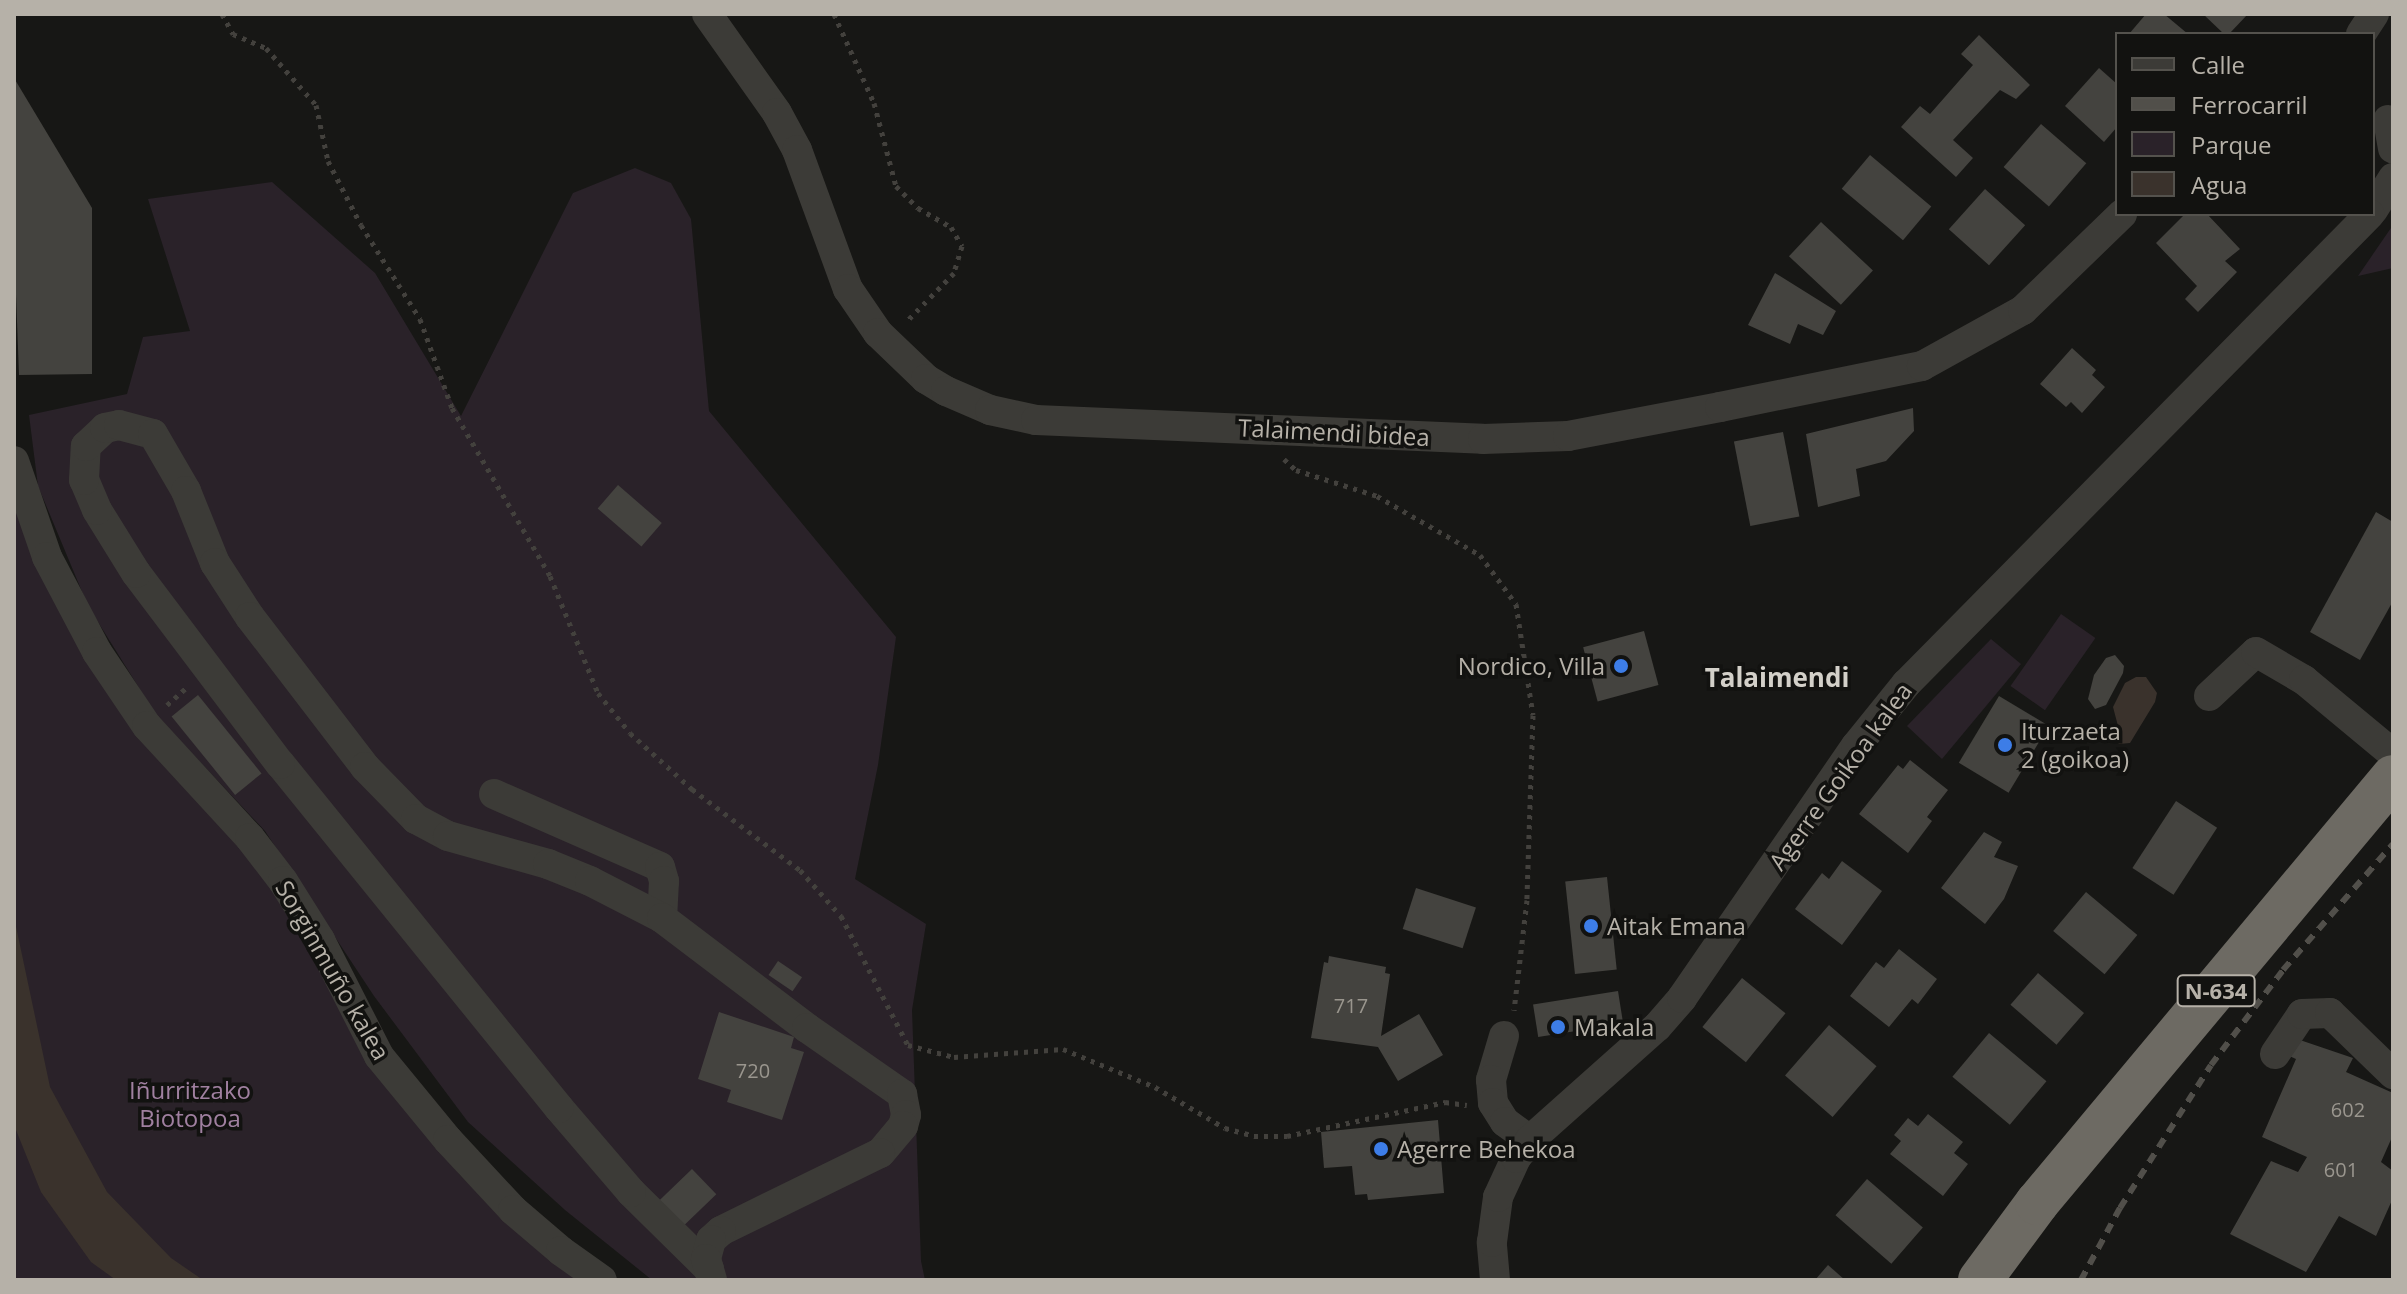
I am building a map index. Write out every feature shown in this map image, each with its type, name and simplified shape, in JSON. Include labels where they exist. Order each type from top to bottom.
[{"type":"highway","name":"N-634","points":[[1980,1280],[2037,1203],[2393,777]]},
{"type":"highway","name":"N-634","points":[[1962,1280],[2037,1203]]},
{"type":"street","name":"Talaimendi bidea","points":[[707,14],[777,113],[812,189],[848,289],[886,343],[946,391],[968,403],[1036,420],[1483,439],[1568,436],[1922,366],[2023,310],[2120,216]]},
{"type":"street","name":"Agerre Goikoa kalea","points":[[2375,206],[2393,178]]},
{"type":"street","name":"Agerre Goikoa kalea","points":[[1495,1280],[1492,1242],[1498,1197],[1516,1158],[1530,1140],[1657,1027],[1682,998],[1856,746],[1906,684],[2367,216]]},
{"type":"street","points":[[119,425],[153,434],[186,491],[215,563],[250,617],[365,767],[416,819],[448,836],[548,864],[590,881],[662,918],[807,1028],[902,1094],[906,1115],[903,1126],[880,1153],[721,1231],[708,1248],[710,1274],[631,1192],[559,1108],[280,764],[136,573],[97,510],[84,480],[86,446],[105,428],[119,425]]},
{"type":"street","name":"Sorginmuño kalea","points":[[14,461],[47,557],[78,620],[147,726],[250,838],[283,881],[320,940],[372,1045],[428,1116],[524,1220],[602,1280]]},
{"type":"street","points":[[2209,696],[2256,652],[2304,680],[2393,754]]},
{"type":"street","points":[[494,794],[660,867],[664,881],[662,918]]},
{"type":"street","points":[[2275,1054],[2302,1014],[2330,1013],[2393,1074]]},
{"type":"street","points":[[1504,1036],[1491,1080],[1493,1103],[1505,1122],[1530,1140]]},
{"type":"path","points":[[222,14],[233,34],[266,48],[316,105],[328,161],[361,225],[420,319],[452,408],[550,576],[598,693],[630,733],[692,789],[800,870],[841,916],[908,1045],[954,1057],[1063,1049],[1155,1087],[1225,1128],[1254,1136],[1287,1136],[1445,1102],[1470,1105]]},
{"type":"path","points":[[834,14],[874,103],[896,186],[918,208],[951,227],[962,246],[954,273],[886,343]]},
{"type":"path","points":[[1251,427],[1296,470],[1377,496],[1480,555],[1516,604],[1533,715],[1532,786],[1527,900],[1517,995],[1504,1036]]},
{"type":"path","points":[[147,726],[208,669]]},
{"type":"green space","points":[[635,168],[671,183],[691,219],[709,411],[896,637],[878,765],[855,879],[926,924],[912,1010],[921,1261],[925,1280],[652,1280],[565,1210],[468,1122],[374,996],[265,831],[156,715],[88,606],[38,486],[29,415],[127,394],[143,337],[190,331],[148,199],[272,182],[375,273],[461,416],[573,193]]},
{"type":"green space","points":[[2393,225],[2393,268],[2358,276]]},
{"type":"green space","name":"Iñurritzako Biotopoa","points":[[14,483],[51,586],[282,892],[409,1107],[460,1175],[545,1254],[582,1280],[14,1280]]},
{"type":"green space","points":[[2061,614],[2095,638],[2045,710],[2011,686]]},
{"type":"green space","points":[[1991,639],[2021,664],[1942,759],[1907,726]]},
{"type":"water","points":[[2136,677],[2146,677],[2157,693],[2155,702],[2130,743],[2119,744],[2113,737],[2118,726],[2113,707],[2125,683]]},
{"type":"water","points":[[14,917],[50,1087],[107,1192],[171,1258],[203,1280],[116,1280],[91,1262],[41,1192],[14,1125]]},
{"type":"building","points":[[2146,14],[2164,14],[2186,32],[2131,32]]},
{"type":"building","points":[[2203,14],[2248,14],[2231,32],[2222,32]]},
{"type":"building","points":[[1979,35],[2030,85],[2016,99],[2000,90],[1953,140],[1973,158],[1956,177],[1901,127],[1920,106],[1930,114],[1973,65],[1961,54]]},
{"type":"building","points":[[2099,68],[2115,82],[2115,129],[2104,142],[2065,106]]},
{"type":"building","points":[[14,78],[92,208],[92,374],[19,375],[14,241]]},
{"type":"building","points":[[2041,124],[2086,163],[2049,206],[2004,167]]},
{"type":"building","points":[[1870,155],[1931,206],[1903,240],[1842,189]]},
{"type":"building","points":[[1985,189],[2025,225],[1989,265],[1949,229]]},
{"type":"building","points":[[2183,216],[2209,216],[2240,249],[2225,261],[2237,272],[2198,312],[2185,299],[2197,286],[2156,243]]},
{"type":"building","points":[[1821,222],[1873,270],[1841,305],[1789,256]]},
{"type":"building","points":[[1775,273],[1836,311],[1823,335],[1798,324],[1790,344],[1748,325]]},
{"type":"building","points":[[2072,348],[2096,370],[2092,375],[2105,387],[2082,413],[2071,402],[2066,407],[2040,384]]},
{"type":"building","points":[[1913,408],[1914,431],[1886,461],[1856,469],[1860,496],[1818,507],[1806,434]]},
{"type":"building","points":[[1783,432],[1799,516],[1750,526],[1734,442]]},
{"type":"building","points":[[618,485],[662,523],[641,546],[598,508]]},
{"type":"building","points":[[2376,512],[2393,522],[2393,601],[2360,660],[2310,632]]},
{"type":"building","name":"Nordico, Villa","points":[[1644,631],[1658,685],[1598,701],[1583,647]]},
{"type":"building","points":[[2115,655],[2124,666],[2123,673],[2106,705],[2095,709],[2088,699],[2094,675],[2106,658]]},
{"type":"building","points":[[198,695],[262,773],[235,795],[172,716]]},
{"type":"building","name":"Iturzaeta 2 (goikoa)","points":[[1999,696],[2049,726],[2009,793],[1959,763]]},
{"type":"building","points":[[1910,760],[1948,790],[1927,817],[1932,821],[1908,853],[1859,814],[1898,765],[1903,769]]},
{"type":"building","points":[[2176,801],[2217,828],[2174,895],[2132,868]]},
{"type":"building","points":[[1984,832],[2002,842],[1994,857],[2018,866],[2004,899],[1985,924],[1941,888]]},
{"type":"building","points":[[1842,861],[1882,891],[1842,945],[1795,909],[1822,873],[1829,879]]},
{"type":"building","name":"Aitak Emana","points":[[1607,877],[1617,969],[1575,974],[1565,881]]},
{"type":"building","points":[[1416,888],[1476,907],[1463,948],[1403,929]]},
{"type":"building","points":[[2086,892],[2137,935],[2105,974],[2053,931]]},
{"type":"building","points":[[1899,949],[1937,979],[1918,1004],[1912,999],[1889,1027],[1850,996],[1876,962],[1884,968]]},
{"type":"building","points":[[1329,956],[1386,967],[1385,973],[1390,974],[1381,1036],[1419,1014],[1443,1055],[1398,1081],[1378,1047],[1311,1038],[1324,962],[1328,963]]},
{"type":"building","points":[[778,961],[802,977],[793,991],[768,975]]},
{"type":"building","points":[[2038,973],[2084,1013],[2056,1045],[2010,1005]]},
{"type":"building","points":[[1742,978],[1786,1013],[1746,1062],[1702,1027]]},
{"type":"building","points":[[1618,991],[1623,1024],[1538,1037],[1533,1004]]},
{"type":"building","points":[[719,1012],[794,1037],[791,1048],[804,1052],[782,1120],[727,1102],[731,1090],[698,1079]]},
{"type":"building","points":[[1829,1025],[1877,1066],[1833,1117],[1785,1076]]},
{"type":"building","points":[[1989,1033],[2046,1081],[2010,1125],[1952,1077]]},
{"type":"building","points":[[2297,1039],[2353,1058],[2346,1072],[2393,1093],[2393,1135],[2381,1162],[2393,1171],[2393,1198],[2376,1236],[2339,1216],[2306,1272],[2230,1234],[2271,1161],[2298,1172],[2307,1157],[2262,1137],[2296,1059],[2287,1055]]},
{"type":"building","points":[[1928,1114],[1963,1142],[1954,1153],[1968,1164],[1943,1196],[1890,1154],[1901,1141],[1894,1135],[1908,1118],[1918,1126]]},
{"type":"building","name":"Agerre Behekoa","points":[[1438,1120],[1444,1193],[1368,1200],[1367,1194],[1355,1195],[1352,1166],[1324,1168],[1321,1132]]},
{"type":"building","points":[[692,1169],[716,1194],[679,1230],[655,1205]]},
{"type":"building","points":[[1867,1179],[1923,1228],[1891,1264],[1836,1215]]},
{"type":"building","points":[[1828,1265],[1845,1280],[1815,1280]]},
{"type":"railway","points":[[2081,1280],[2120,1208],[2211,1065],[2283,970],[2393,844]]},
{"type":"place","name":"Nordico, Villa","points":[[1621,666]]},
{"type":"place","name":"Iturzaeta 2 (goikoa)","points":[[2005,745]]},
{"type":"place","name":"Aitak Emana","points":[[1591,926]]},
{"type":"place","name":"Makala","points":[[1558,1027]]},
{"type":"place","name":"Agerre Behekoa","points":[[1381,1149]]},
{"type":"district","name":"Talaimendi","points":[[1777,678]]}]
